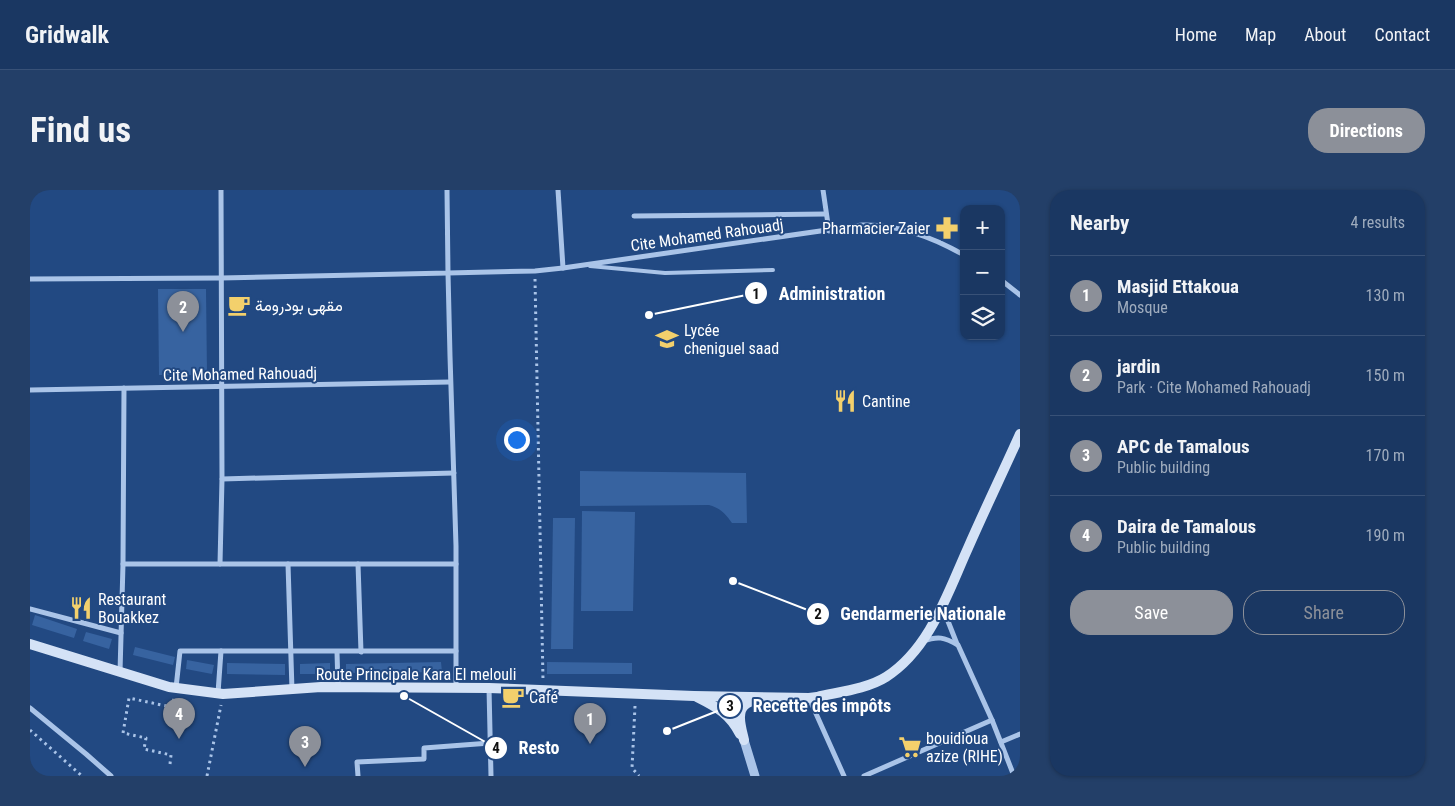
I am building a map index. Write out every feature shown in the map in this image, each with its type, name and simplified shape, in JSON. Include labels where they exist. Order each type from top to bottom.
[{"type":"main road","name":"Route Principale Kara El melouli","points":[[30,644],[176,688],[221,694],[322,687],[489,688],[694,696],[809,698],[869,685],[884,678],[898,669],[923,641],[942,606],[1020,434]]},
{"type":"main road","points":[[694,696],[726,714],[735,723],[744,740]]},
{"type":"main road","points":[[744,740],[740,720],[741,711],[745,704],[778,697]]},
{"type":"street","points":[[220,564],[222,479],[220,387],[221,190]]},
{"type":"street","points":[[447,190],[450,382],[456,564],[456,688]]},
{"type":"street","points":[[558,190],[563,268]]},
{"type":"street","points":[[823,190],[829,231]]},
{"type":"street","points":[[634,216],[826,214]]},
{"type":"street","name":"Cite Mohamed Rahouadj","points":[[30,279],[221,278],[535,270],[585,265],[862,225],[910,232],[934,240],[960,254]]},
{"type":"street","points":[[1005,283],[1020,295]]},
{"type":"street","name":"Cite Mohamed Rahouadj","points":[[30,390],[450,382]]},
{"type":"street","points":[[120,672],[124,388]]},
{"type":"street","points":[[222,479],[454,473]]},
{"type":"street","points":[[123,564],[456,564]]},
{"type":"street","points":[[288,564],[292,690]]},
{"type":"street","points":[[358,564],[361,652]]},
{"type":"street","points":[[942,606],[992,720],[1014,776]]},
{"type":"street","points":[[30,609],[121,633]]},
{"type":"street","points":[[923,641],[935,637],[946,638],[958,645]]},
{"type":"street","points":[[176,688],[180,651],[456,651]]},
{"type":"street","points":[[221,651],[221,694]]},
{"type":"street","points":[[337,652],[338,688]]},
{"type":"street","points":[[489,688],[492,776]]},
{"type":"street","points":[[809,698],[844,776]]},
{"type":"street","points":[[30,708],[111,776]]},
{"type":"street","points":[[864,776],[992,720]]},
{"type":"street","points":[[1001,742],[1020,734]]},
{"type":"street","points":[[744,740],[755,776]]},
{"type":"street","points":[[358,776],[357,762],[424,759],[424,748],[490,742]]},
{"type":"lane","points":[[585,265],[665,273],[774,270]]},
{"type":"path","points":[[535,270],[543,689]]},
{"type":"path","points":[[170,764],[172,755],[144,749],[146,738],[123,733],[129,698],[172,707],[176,688]]},
{"type":"path","points":[[636,693],[632,768],[639,776]]},
{"type":"path","points":[[207,776],[221,694]]},
{"type":"path","points":[[30,730],[82,776]]},
{"type":"shaded area","points":[[158,289],[206,289],[207,375],[159,375]]},
{"type":"shaded area","points":[[580,471],[746,473],[747,523],[732,523],[722,511],[709,505],[580,506]]},
{"type":"shaded area","points":[[582,511],[635,512],[633,611],[581,611]]},
{"type":"shaded area","points":[[553,518],[575,518],[573,649],[551,649]]},
{"type":"shaded area","points":[[35,615],[77,629],[74,638],[32,625]]},
{"type":"shaded area","points":[[86,632],[112,639],[109,649],[83,641]]},
{"type":"shaded area","points":[[135,647],[175,657],[173,665],[133,655]]},
{"type":"shaded area","points":[[187,660],[214,665],[212,674],[186,669]]},
{"type":"shaded area","points":[[441,662],[442,672],[346,673],[346,664]]},
{"type":"shaded area","points":[[547,662],[632,663],[632,674],[547,674]]},
{"type":"shaded area","points":[[227,663],[285,664],[285,675],[227,674]]},
{"type":"shaded area","points":[[330,663],[330,674],[300,674],[300,664]]},
{"type":"place","name":"Pharmacier Zaier","points":[[947,228]]},
{"type":"place","name":"مقهى بودرومة","points":[[239,305]]},
{"type":"place","name":"Administration","points":[[649,315]]},
{"type":"place","name":"jardin","points":[[183,332]]},
{"type":"place","name":"Lycée cheniguel saad","points":[[667,339]]},
{"type":"place","name":"Cantine","points":[[845,401]]},
{"type":"place","name":"Gendarmerie Nationale","points":[[733,581]]},
{"type":"place","name":"Restaurant Bouakkez","points":[[81,608]]},
{"type":"place","name":"Resto","points":[[404,696]]},
{"type":"place","name":"Café","points":[[513,697]]},
{"type":"place","name":"Recette des impôts","points":[[667,731]]},
{"type":"place","name":"Daira de Tamalous","points":[[179,739]]},
{"type":"place","name":"Masjid Ettakoua","points":[[590,744]]},
{"type":"place","name":"bouidioua azize (RIHE)","points":[[910,747]]},
{"type":"place","name":"APC de Tamalous","points":[[305,767]]}]
